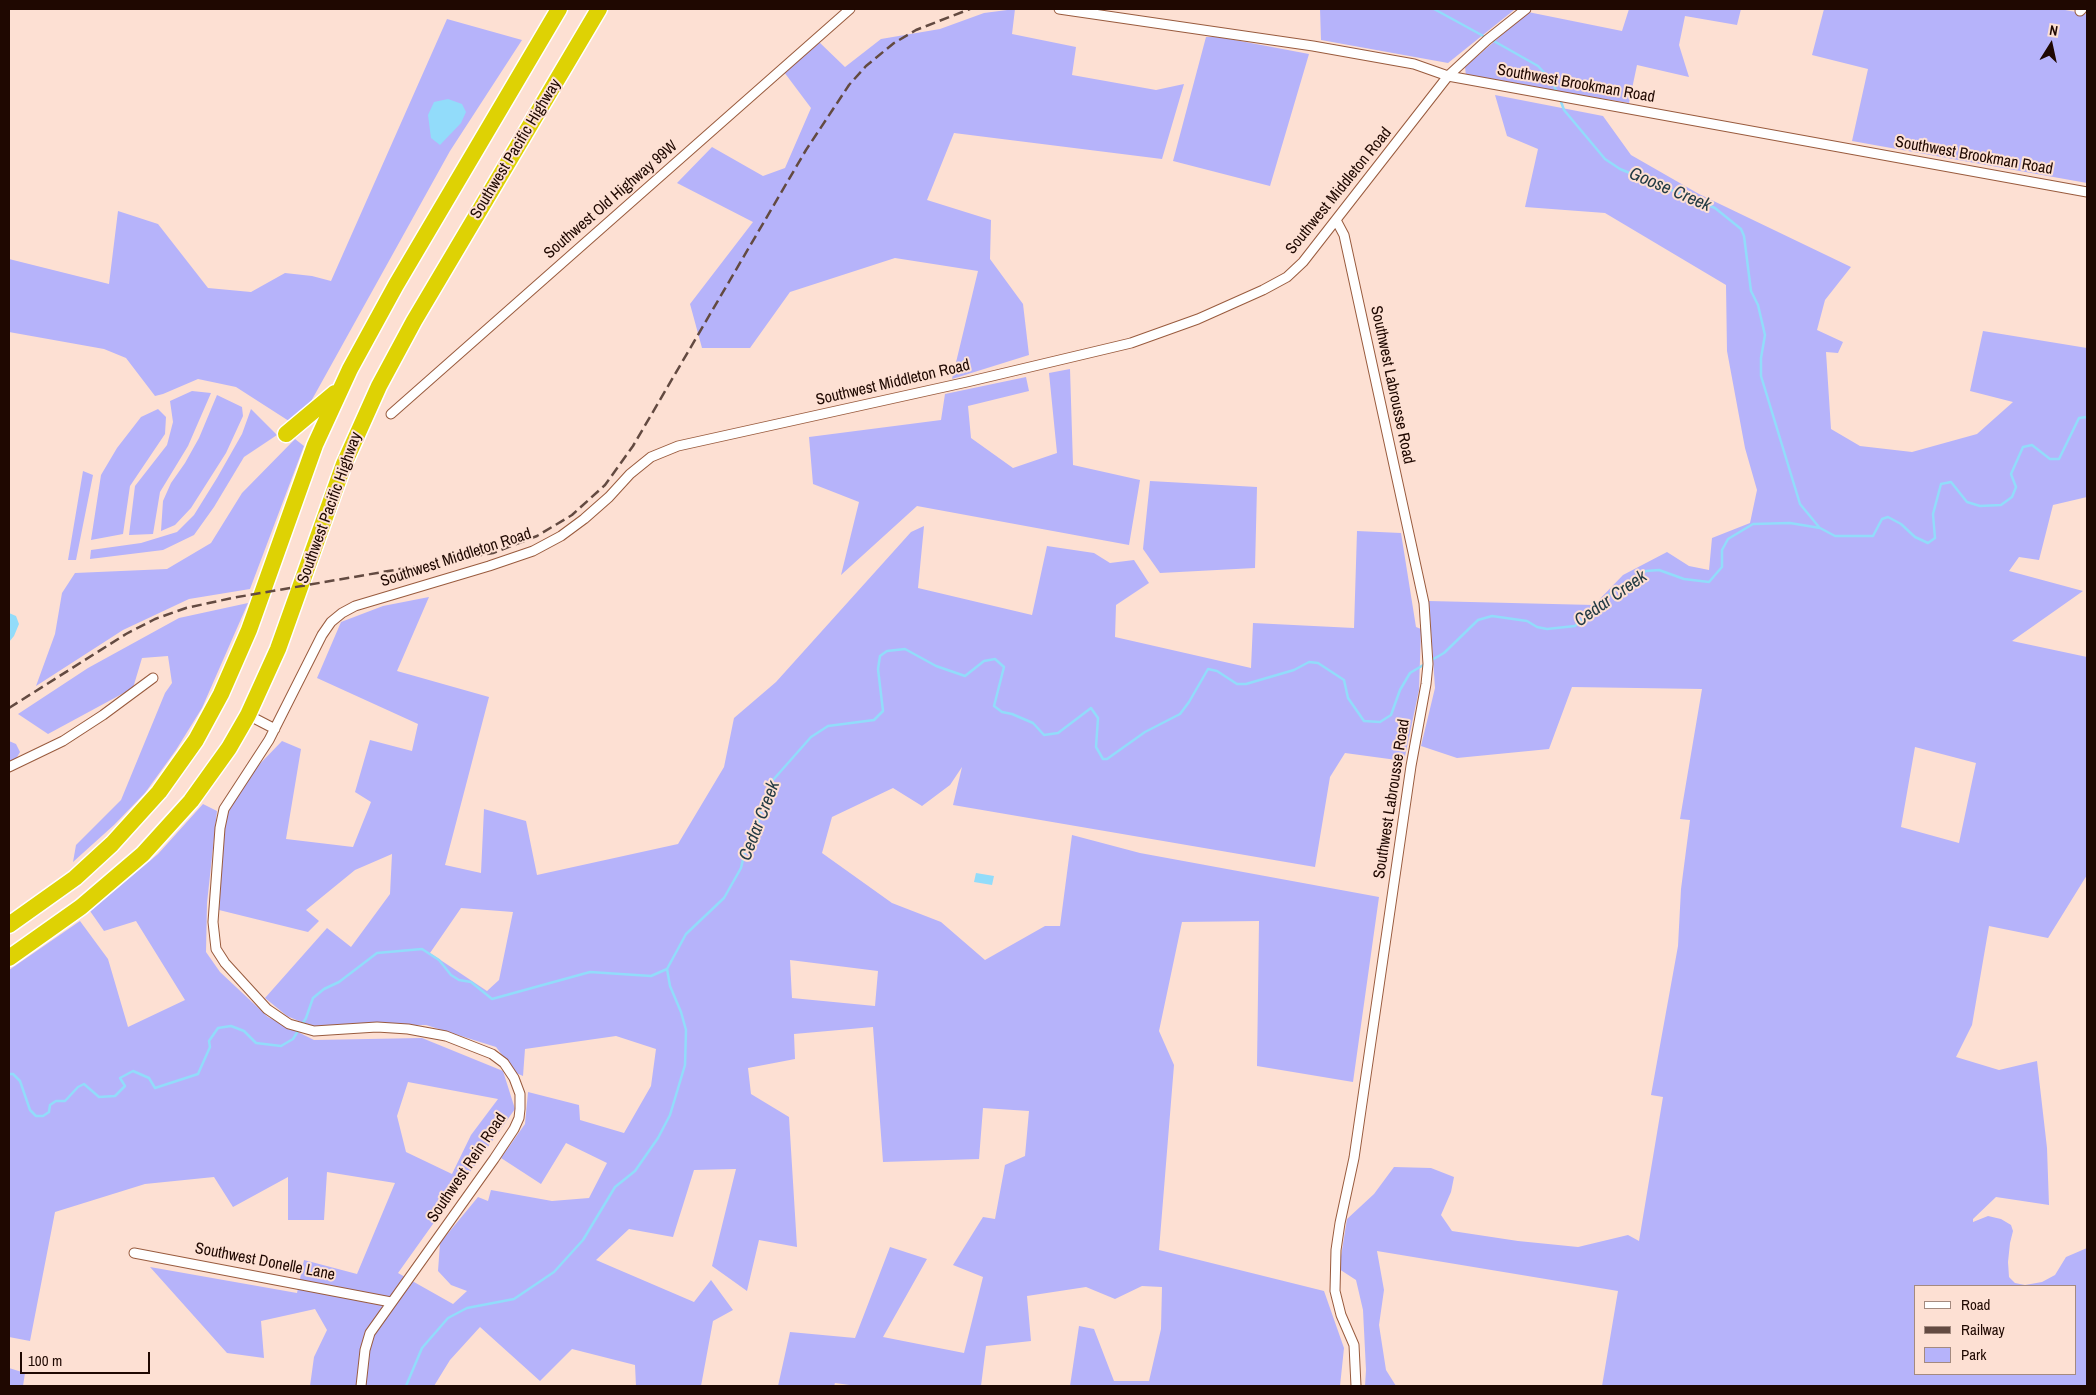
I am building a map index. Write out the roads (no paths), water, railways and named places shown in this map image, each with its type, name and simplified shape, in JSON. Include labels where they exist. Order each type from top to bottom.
[{"type":"highway","name":"Southwest Pacific Highway","points":[[9,925],[75,878],[112,844],[159,792],[196,740],[221,694],[249,630],[309,460],[341,388],[384,306],[560,9]]},
{"type":"highway","name":"Southwest Pacific Highway","points":[[9,958],[81,907],[143,854],[175,820],[202,787],[229,748],[248,715],[278,649],[344,464],[379,386],[414,321],[599,9]]},
{"type":"highway","points":[[286,434],[341,388]]},
{"type":"street","name":"Southwest Old Highway 99W","points":[[391,414],[850,9]]},
{"type":"street","name":"Southwest Brookman Road","points":[[1059,9],[1313,46],[1414,64],[1448,76],[2087,192]]},
{"type":"street","name":"Southwest Middleton Road","points":[[275,729],[322,634],[331,622],[342,613],[355,606],[533,551],[562,536],[584,519],[609,497],[630,474],[651,457],[678,446],[967,382],[1130,342],[1164,332],[1255,294],[1286,278],[1303,262],[1448,76],[1487,40],[1526,9]]},
{"type":"street","name":"Southwest Labrousse Road","points":[[1336,220],[1344,235],[1424,603],[1427,648],[1426,684],[1411,766],[1354,1158],[1336,1250],[1335,1291],[1354,1345],[1356,1386]]},
{"type":"street","points":[[9,767],[63,741],[103,715],[153,678]]},
{"type":"street","points":[[248,715],[275,729]]},
{"type":"street","name":"Southwest Rein Road","points":[[275,729],[265,748],[224,809],[220,828],[214,928],[216,949],[225,963],[267,1009],[279,1019],[301,1028],[330,1031],[377,1026],[446,1036],[492,1054],[504,1063],[518,1085],[520,1109],[519,1118],[514,1129],[391,1302],[366,1341],[361,1386]]},
{"type":"street","name":"Southwest Donelle Lane","points":[[134,1253],[391,1302]]},
{"type":"water","points":[[448,99],[462,104],[466,112],[461,123],[440,145],[431,138],[428,115],[434,102]]},
{"type":"water","points":[[9,613],[16,616],[19,624],[9,642]]},
{"type":"water","points":[[976,873],[994,876],[992,885],[974,882]]},
{"type":"waterway","name":"Goose Creek","points":[[1434,9],[1487,38]]},
{"type":"waterway","name":"Goose Creek","points":[[1492,40],[1538,66],[1553,82],[1557,94]]},
{"type":"waterway","name":"Goose Creek","points":[[1560,99],[1564,110],[1605,159],[1620,169],[1715,208],[1741,229],[1744,236],[1751,291],[1758,305],[1765,335],[1761,358],[1761,376],[1800,504],[1819,527]]},
{"type":"waterway","name":"Cedar Creek","points":[[1430,661],[1444,653],[1478,620],[1492,616],[1527,621],[1537,627],[1547,629],[1575,626],[1611,593],[1646,571],[1659,570],[1684,579],[1709,582],[1722,567],[1722,550],[1728,539],[1753,524],[1790,523],[1820,528],[1835,536],[1873,536],[1882,519],[1888,517],[1901,524],[1915,537],[1928,543],[1935,538],[1933,514],[1941,484],[1951,482],[1967,502],[1980,506],[2001,505],[2012,497],[2016,487],[2011,474],[2023,447],[2032,445],[2050,459],[2059,459],[2079,418],[2087,417]]},
{"type":"waterway","name":"Cedar Creek","points":[[9,1074],[13,1074],[20,1081],[30,1110],[36,1116],[43,1116],[49,1112],[50,1105],[56,1101],[65,1101],[78,1087],[84,1084],[99,1097],[115,1096],[125,1086],[120,1078],[133,1071],[149,1078],[155,1088],[198,1074],[210,1047],[209,1041],[218,1028],[231,1026],[244,1031],[256,1043],[281,1046],[293,1039],[306,1018],[313,998],[324,989],[339,982],[377,953],[422,949],[439,960],[451,975],[459,980],[471,982],[492,999],[590,972],[651,976],[667,969],[686,934],[724,898],[741,868],[745,851],[758,825],[763,801],[773,780],[811,737],[828,726],[874,720],[883,711],[878,669],[880,656],[887,651],[905,649],[936,666],[965,676],[984,661],[995,659],[1004,667],[994,706],[1002,712],[1033,723],[1044,735],[1058,733],[1091,708],[1098,718],[1096,747],[1103,759],[1107,759],[1145,732],[1180,714],[1208,669],[1217,671],[1237,684],[1246,684],[1294,670],[1309,662],[1318,663],[1344,680],[1348,698],[1364,721],[1380,722],[1391,715],[1400,690],[1410,673],[1425,664]]},
{"type":"waterway","points":[[406,1386],[422,1348],[448,1318],[467,1308],[514,1299],[554,1272],[583,1240],[615,1187],[635,1171],[658,1138],[670,1115],[685,1065],[686,1030],[670,986],[667,969]]},
{"type":"railway","points":[[9,708],[126,634],[155,619],[186,608],[232,598],[493,553],[537,536],[572,515],[605,485],[633,446],[806,150],[849,85],[866,66],[894,43],[916,30],[970,9]]}]
